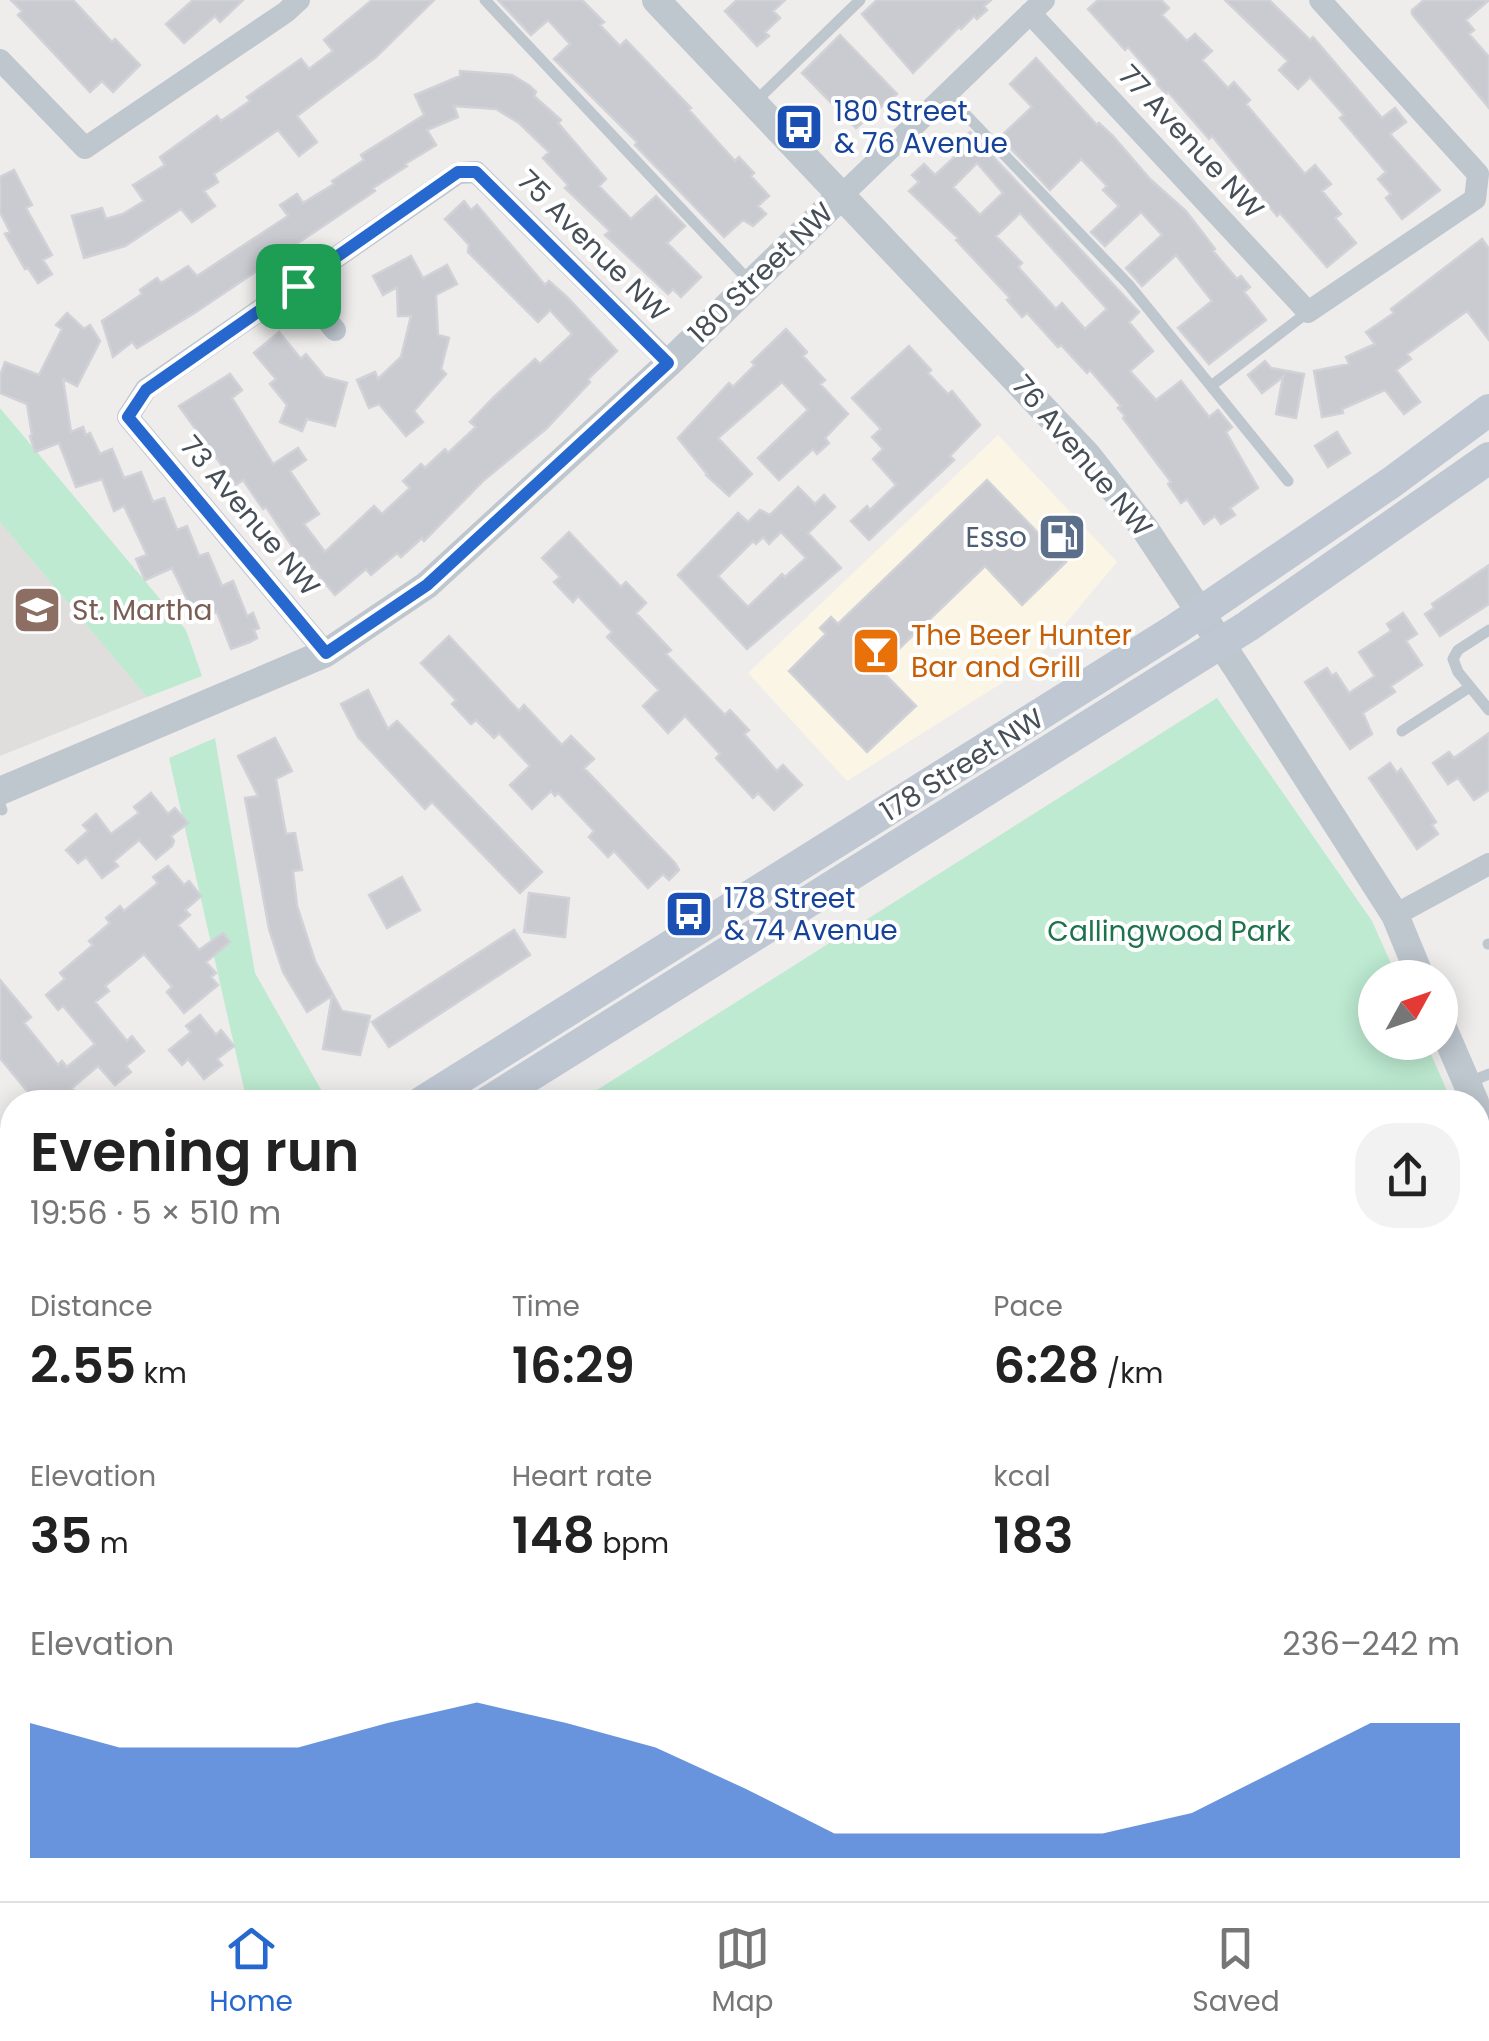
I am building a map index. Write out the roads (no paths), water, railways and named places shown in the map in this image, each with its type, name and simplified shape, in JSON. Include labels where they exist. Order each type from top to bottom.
[{"type":"main road","name":"178 Street NW","points":[[441,1090],[945,777],[1201,612],[1392,482],[1489,410]]},
{"type":"main road","name":"178 Street NW","points":[[506,1090],[1081,733],[1489,458]]},
{"type":"main road","points":[[535,1029],[554,1058]]},
{"type":"street","points":[[1308,312],[1475,200],[1478,174],[1320,0]]},
{"type":"street","name":"76 Avenue NW","points":[[662,2],[1087,455],[1145,529],[1201,612],[1395,915],[1414,960]]},
{"type":"street","points":[[0,60],[85,148],[286,4]]},
{"type":"street","name":"180 Street NW","points":[[1,802],[326,653],[427,585],[668,363],[1037,7]]},
{"type":"street","name":"77 Avenue NW","points":[[1037,7],[1308,312]]},
{"type":"street","name":"75 Avenue NW","points":[[298,286],[458,172],[476,172],[668,363]]},
{"type":"street","points":[[298,286],[334,330]]},
{"type":"street","name":"73 Avenue NW","points":[[298,286],[146,390],[128,417],[326,653]]},
{"type":"street","points":[[1395,915],[1489,864]]},
{"type":"street","points":[[1458,1056],[1476,1090]]},
{"type":"lane","points":[[485,0],[751,283]]},
{"type":"lane","points":[[754,104],[860,0]]},
{"type":"lane","points":[[946,94],[1129,285],[1288,481]]},
{"type":"lane","points":[[1211,386],[1308,312]]},
{"type":"lane","points":[[1489,630],[1458,650],[1453,660],[1489,710]]},
{"type":"lane","points":[[1402,731],[1470,686]]},
{"type":"place","name":"180 Street & 76 Avenue","points":[[799,127]]},
{"type":"place","name":"Esso","points":[[1062,537]]},
{"type":"place","name":"St. Martha","points":[[37,610]]},
{"type":"place","name":"The Beer Hunter Bar and Grill","points":[[876,651]]},
{"type":"place","name":"178 Street & 74 Avenue","points":[[689,914]]},
{"type":"park label","name":"Callingwood Park","points":[[1169,931]]}]
